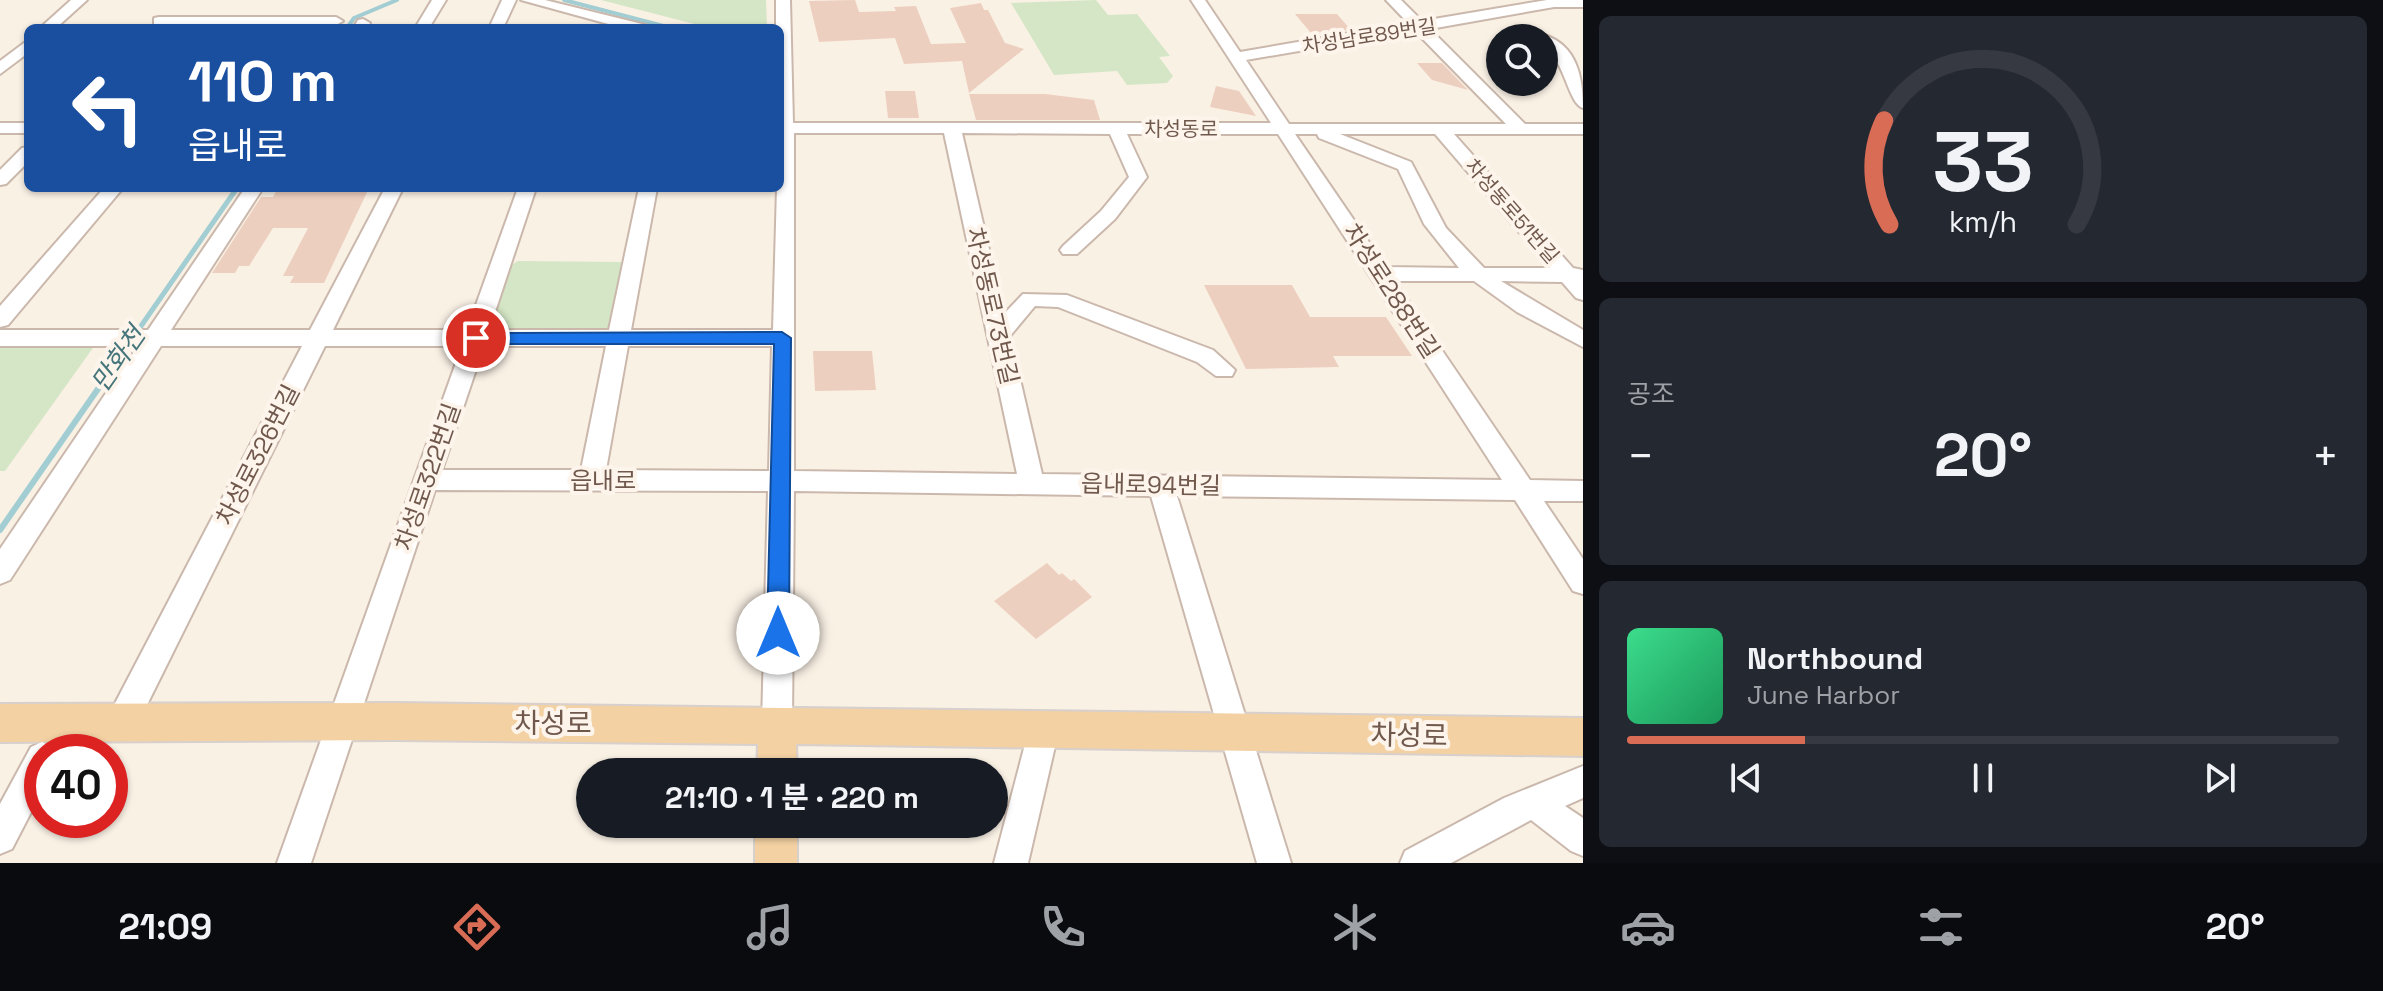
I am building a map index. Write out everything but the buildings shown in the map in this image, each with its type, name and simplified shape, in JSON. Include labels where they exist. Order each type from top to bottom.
[{"type":"main road","name":"차성로","points":[[67,734],[122,722],[345,721],[777,724],[1583,737]]},
{"type":"main road","name":"차성로","points":[[0,723],[42,734]]},
{"type":"main road","points":[[777,724],[777,758]]},
{"type":"main road","points":[[776,838],[776,863]]},
{"type":"street","points":[[52,24],[80,0]]},
{"type":"street","points":[[156,24],[181,0]]},
{"type":"street","points":[[424,24],[439,0]]},
{"type":"street","points":[[498,24],[509,0]]},
{"type":"street","points":[[528,0],[583,21],[608,24]]},
{"type":"street","points":[[783,0],[783,24]]},
{"type":"street","name":"차성로288번길","points":[[1198,0],[1583,582]]},
{"type":"street","points":[[1393,0],[1521,129]]},
{"type":"street","name":"차성남로89번길","points":[[1237,57],[1501,14],[1544,3],[1583,3]]},
{"type":"street","points":[[1501,14],[1518,24]]},
{"type":"street","points":[[275,24],[336,21]]},
{"type":"street","points":[[0,69],[24,48]]},
{"type":"street","points":[[1558,50],[1564,54],[1583,103]]},
{"type":"street","points":[[1197,113],[1245,129]]},
{"type":"street","points":[[0,128],[24,128]]},
{"type":"street","name":"차성동로","points":[[784,128],[1583,129]]},
{"type":"street","points":[[1070,250],[1108,215],[1138,177],[1116,128]]},
{"type":"street","name":"차성동로73번길","points":[[952,129],[1032,484]]},
{"type":"street","points":[[1311,129],[1405,166],[1438,230],[1483,275],[1540,317],[1583,339]]},
{"type":"street","name":"차성동로51번길","points":[[1440,129],[1575,275],[1583,293]]},
{"type":"street","points":[[0,180],[24,156]]},
{"type":"street","points":[[0,320],[111,192]]},
{"type":"street","points":[[0,572],[148,338],[251,192]]},
{"type":"street","name":"차성로326번길","points":[[122,722],[392,192]]},
{"type":"street","name":"차성로322번길","points":[[294,863],[526,192]]},
{"type":"street","points":[[591,481],[647,192]]},
{"type":"street","points":[[777,724],[783,192]]},
{"type":"street","points":[[1380,274],[1575,275]]},
{"type":"street","points":[[998,335],[1030,299],[1060,300],[1205,356],[1224,370]]},
{"type":"street","points":[[0,338],[782,338]]},
{"type":"street","name":"읍내로","points":[[427,480],[780,481]]},
{"type":"street","name":"읍내로94번길","points":[[780,481],[1583,491]]},
{"type":"street","points":[[1161,486],[1274,863]]},
{"type":"street","points":[[1011,863],[1044,729]]},
{"type":"street","points":[[1417,863],[1477,829],[1583,782]]},
{"type":"street","points":[[0,837],[24,792]]},
{"type":"street","points":[[1535,803],[1583,839]]},
{"type":"green space","points":[[601,0],[766,0],[767,24],[694,24]]},
{"type":"green space","points":[[1096,0],[1108,15],[1137,14],[1170,56],[1159,57],[1173,76],[1167,83],[1127,85],[1117,71],[1054,75],[1011,3]]},
{"type":"green space","points":[[518,261],[621,262],[627,268],[618,324],[603,334],[495,334],[488,326],[507,268]]},
{"type":"green space","points":[[95,345],[5,471],[0,471],[0,346]]},
{"type":"waterway","name":"만화천","points":[[350,24],[354,18],[397,0]]},
{"type":"waterway","points":[[564,0],[656,24]]},
{"type":"waterway","name":"만화천","points":[[132,339],[234,192]]},
{"type":"waterway","name":"만화천","points":[[0,530],[134,337]]},
{"type":"route","points":[[476,338],[782,338],[778,633]]}]
